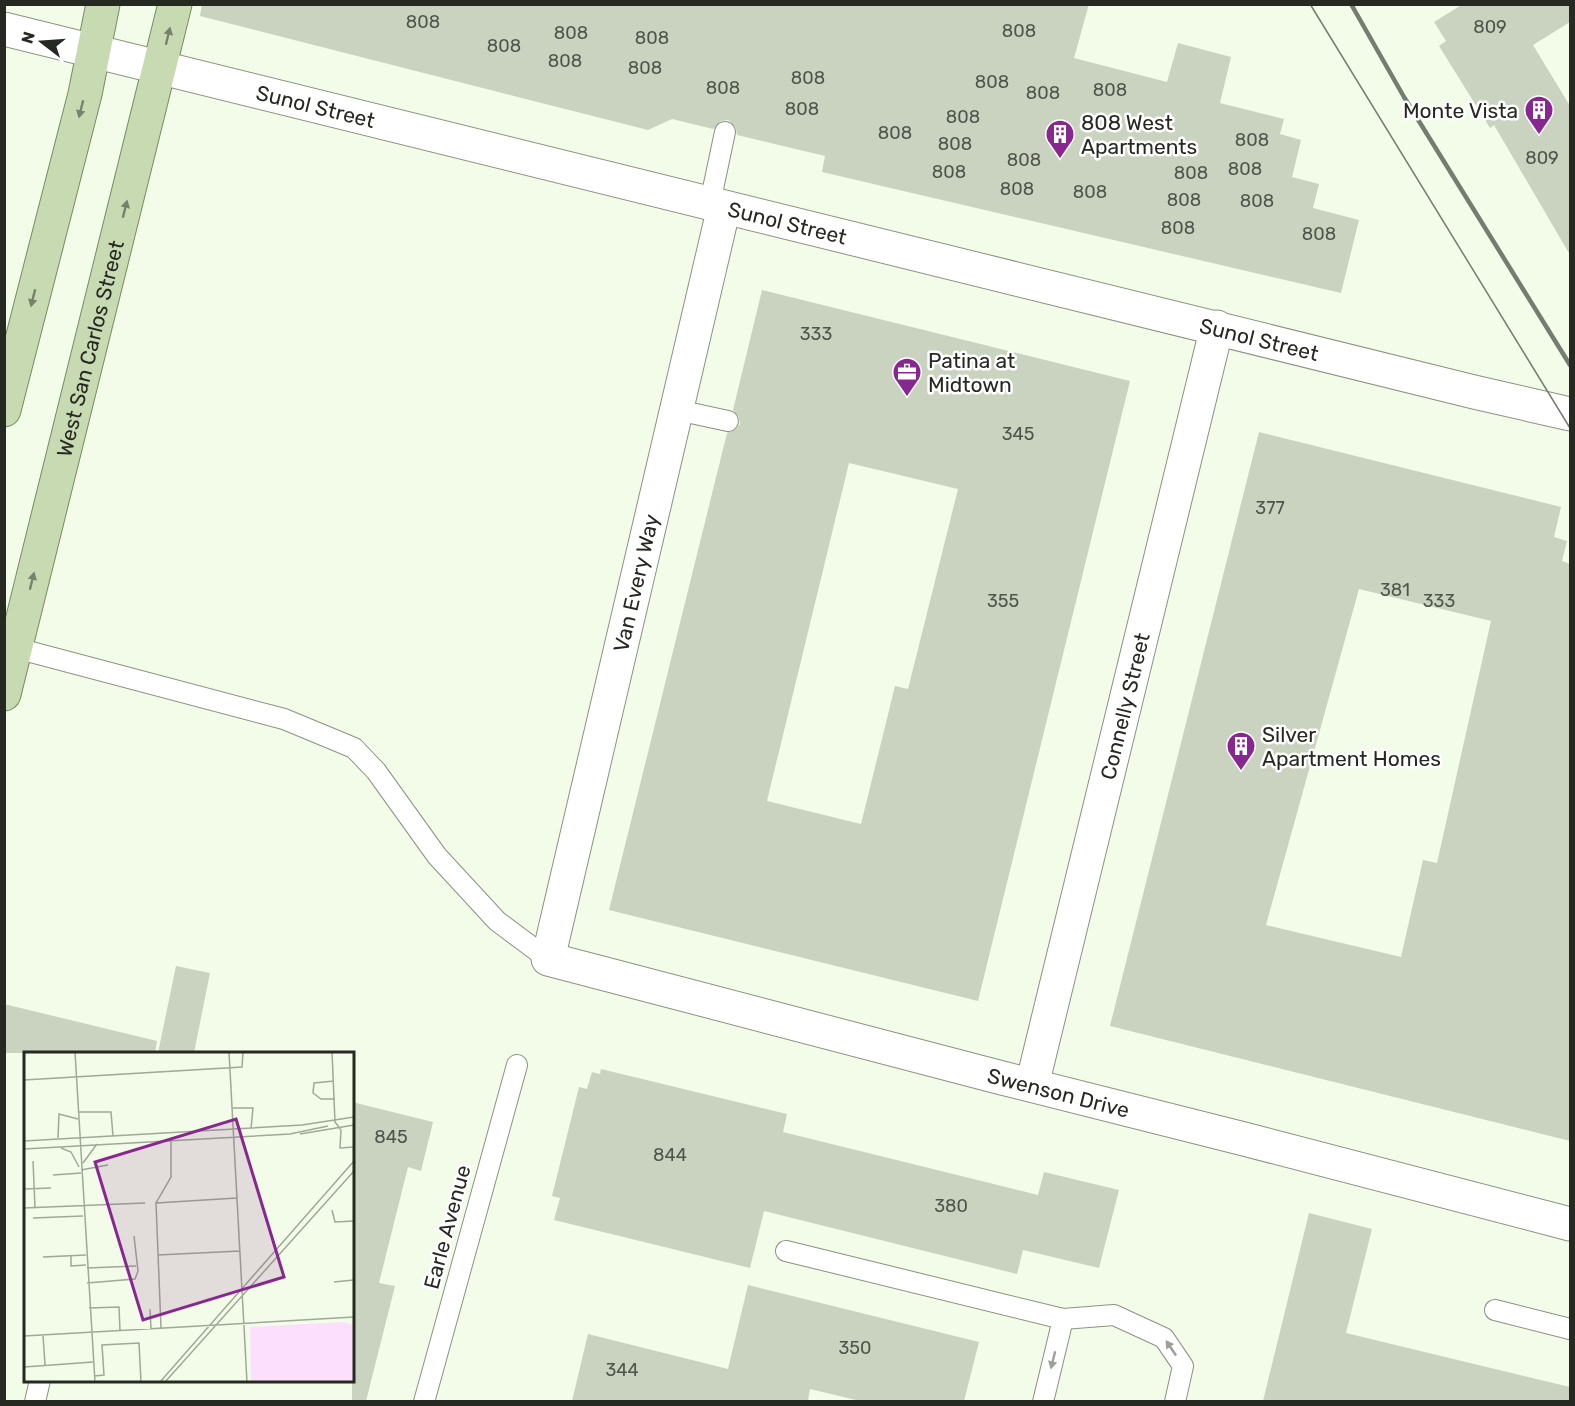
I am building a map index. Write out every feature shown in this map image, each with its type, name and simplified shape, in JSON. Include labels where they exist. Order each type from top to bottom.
[{"type":"main road","points":[[4,410],[85,94],[103,4]]},
{"type":"main road","name":"West San Carlos Street","points":[[4,694],[175,4]]},
{"type":"street","name":"Sunol Street","points":[[4,29],[1570,414]]},
{"type":"street","name":"Van Every Way","points":[[548,959],[677,410],[717,205]]},
{"type":"street","name":"Connelly Street","points":[[1032,1086],[1217,327]]},
{"type":"street","name":"Swenson Drive","points":[[548,959],[1570,1224]]},
{"type":"lane","points":[[717,205],[725,132]]},
{"type":"lane","points":[[677,410],[728,421]]},
{"type":"lane","points":[[16,648],[284,719],[354,748],[376,771],[437,856],[497,921],[548,959]]},
{"type":"lane","name":"Earle Avenue","points":[[424,1401],[517,1065]]},
{"type":"lane","points":[[786,1251],[1063,1319],[1114,1316],[1164,1338],[1183,1366],[1175,1401]]},
{"type":"lane","points":[[1495,1310],[1570,1329]]},
{"type":"lane","points":[[1043,1401],[1063,1319]]},
{"type":"lane","points":[[35,1401],[40,1382]]},
{"type":"building","name":"808 West Apartments","points":[[202,4],[1089,4],[1074,58],[1167,82],[1178,43],[1231,57],[1220,103],[1284,119],[1280,134],[1301,140],[1292,177],[1319,184],[1313,208],[1359,220],[1341,293],[822,172],[825,156],[737,135],[736,128],[728,120],[721,121],[713,129],[672,119],[648,130],[200,16]]},
{"type":"building","name":"Monte Vista","points":[[1463,4],[1570,4],[1570,22],[1533,45],[1570,106],[1570,255],[1494,125],[1490,128],[1439,46],[1446,41],[1434,22]]},
{"type":"building","points":[[762,290],[1130,381],[978,1001],[609,910],[727,433],[736,429],[740,424],[739,417],[733,410]],"holes":[[[849,463],[958,489],[908,689],[895,686],[861,824],[767,801]]]},
{"type":"building","name":"Silver Apartment Homes","points":[[1259,432],[1561,507],[1554,537],[1567,541],[1562,561],[1570,564],[1570,1141],[1110,1026]],"holes":[[[1359,589],[1491,621],[1437,863],[1423,860],[1401,957],[1266,925]]]},
{"type":"building","points":[[176,966],[210,973],[194,1052],[158,1052]]},
{"type":"building","points":[[4,1004],[157,1041],[155,1052],[4,1053]]},
{"type":"building","points":[[601,1069],[787,1114],[783,1132],[1038,1195],[1044,1172],[1119,1190],[1099,1268],[1023,1250],[1017,1274],[764,1211],[750,1268],[554,1220],[560,1198],[552,1196],[579,1087],[587,1089],[592,1072],[600,1074]]},
{"type":"building","points":[[354,1102],[433,1122],[421,1171],[408,1167],[379,1283],[395,1286],[366,1401],[352,1401],[352,1382],[354,1382]]},
{"type":"building","points":[[1309,1213],[1372,1229],[1346,1333],[1570,1387],[1570,1401],[1263,1401]]},
{"type":"building","points":[[748,1285],[979,1342],[964,1401],[860,1401],[810,1389],[808,1401],[572,1401],[588,1334],[728,1369]]},
{"type":"tram line","points":[[1310,4],[1570,428]]},
{"type":"railway","points":[[1351,4],[1404,97],[1570,365]]},
{"type":"place","name":"Monte Vista","points":[[1539,136]]},
{"type":"place","name":"808 West Apartments","points":[[1060,160]]},
{"type":"place","name":"Patina at Midtown","points":[[907,398]]},
{"type":"place","name":"Silver Apartment Homes","points":[[1241,772]]}]
